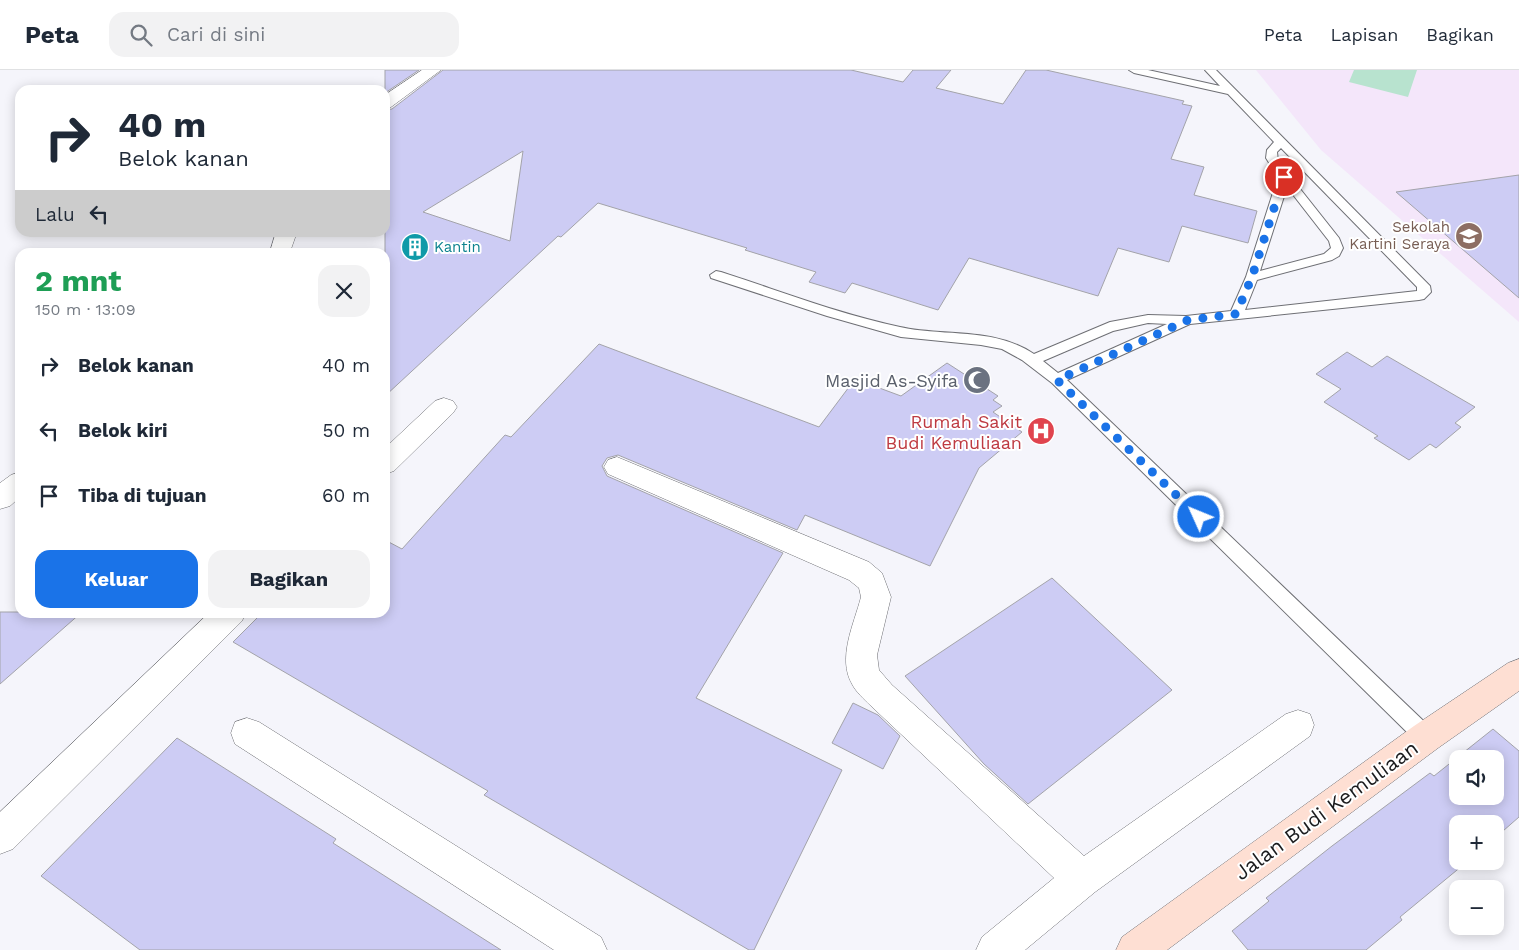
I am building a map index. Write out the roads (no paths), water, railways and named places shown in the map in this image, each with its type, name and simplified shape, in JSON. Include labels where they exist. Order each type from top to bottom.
[{"type":"main road","name":"Jalan Budi Kemuliaan","points":[[1135,950],[1426,738],[1519,673]]},
{"type":"street","points":[[390,100],[433,70]]},
{"type":"street","points":[[390,459],[444,407]]},
{"type":"street","points":[[617,467],[859,571],[872,582],[876,597],[861,655],[864,676],[881,695],[1082,880]]},
{"type":"street","points":[[0,498],[15,486]]},
{"type":"street","points":[[0,836],[225,618]]},
{"type":"street","points":[[994,950],[1082,880],[1298,725]]},
{"type":"street","points":[[247,733],[588,950]]},
{"type":"lane","points":[[1134,70],[1229,91]]},
{"type":"lane","points":[[1031,361],[1110,327],[1148,319],[1188,320],[1419,296],[1424,292],[1423,286],[1210,70]]},
{"type":"lane","points":[[1252,277],[1328,257],[1335,253],[1337,248],[1335,241],[1272,161],[1270,154],[1273,148],[1281,142]]},
{"type":"lane","points":[[1236,314],[1252,277],[1284,177]]},
{"type":"lane","points":[[716,275],[903,333],[996,342],[1008,346],[1057,380],[1426,738]]},
{"type":"lane","points":[[1057,380],[1188,320]]},
{"type":"place","name":"Sekolah Kartini Seraya","points":[[1469,236]]},
{"type":"place","name":"Kantin","points":[[415,247]]},
{"type":"place","name":"Masjid As-Syifa","points":[[977,380]]},
{"type":"place","name":"Rumah Sakit Budi Kemuliaan","points":[[1041,431]]}]
